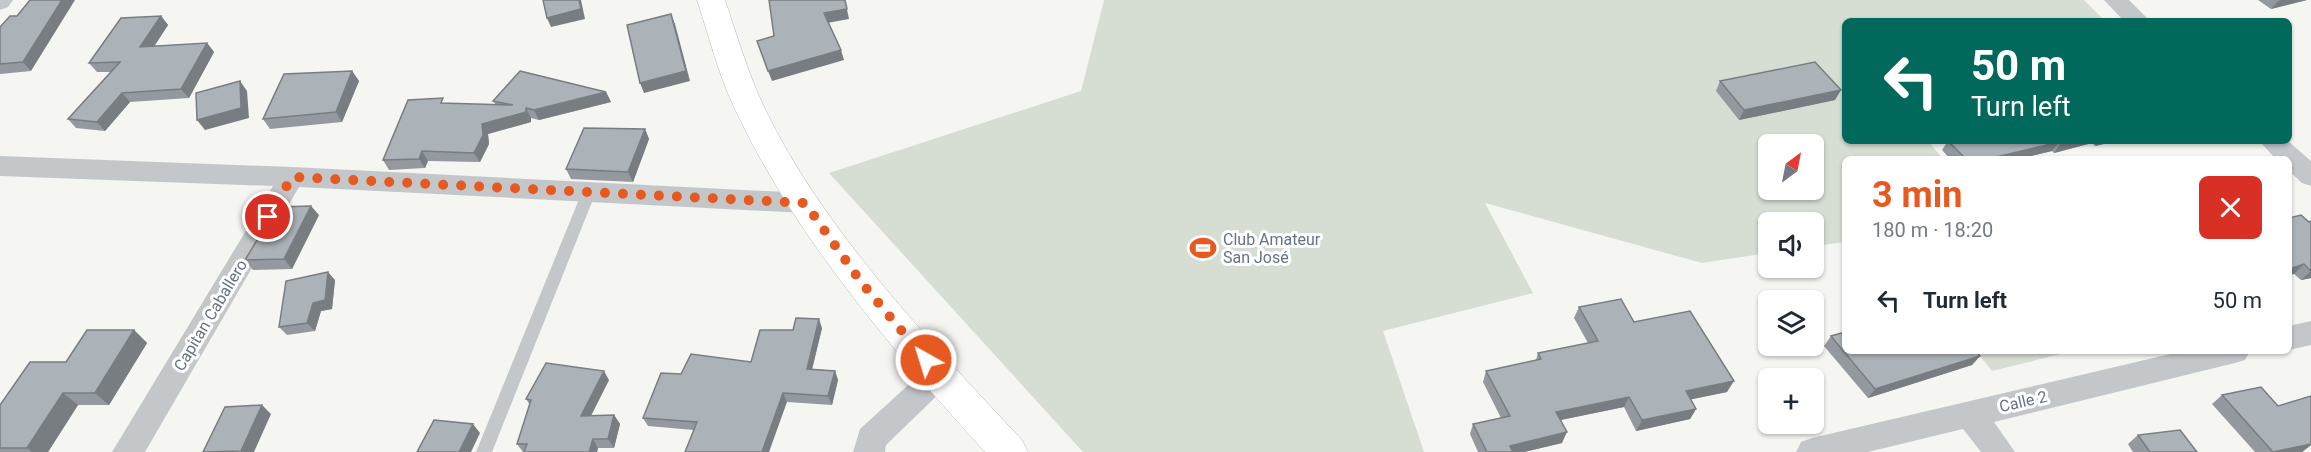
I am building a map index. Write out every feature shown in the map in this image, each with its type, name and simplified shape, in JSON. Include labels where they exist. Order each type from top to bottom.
[{"type":"street","points":[[711,0],[754,118],[805,203],[861,282],[938,376],[1009,452]]},
{"type":"street","points":[[2115,0],[2135,18]]},
{"type":"street","points":[[2275,144],[2289,156]]},
{"type":"street","points":[[2292,159],[2311,176]]},
{"type":"street","points":[[0,166],[292,177],[805,203]]},
{"type":"street","name":"Capitan Caballero","points":[[128,452],[292,177]]},
{"type":"street","points":[[2292,337],[2311,333]]},
{"type":"street","name":"Calle 2","points":[[1812,452],[2222,354]]},
{"type":"street","points":[[869,452],[871,440],[938,376]]},
{"type":"street","points":[[1969,413],[1999,452]]},
{"type":"lane","points":[[484,452],[589,192]]},
{"type":"shaded area","points":[[1104,0],[2084,0],[2102,18],[1842,18],[1842,144],[1930,144],[1940,156],[1842,156],[1842,242],[1824,245],[1824,212],[1758,212],[1758,255],[1702,263],[1485,203],[1533,293],[1383,331],[1424,452],[1083,452],[829,173],[1081,91]]},
{"type":"shaded area","points":[[1978,354],[2061,354],[1992,371]]},
{"type":"building","points":[[30,0],[62,0],[23,62],[0,64],[0,27],[10,16],[17,16]]},
{"type":"building","points":[[543,0],[579,0],[581,9],[547,18]]},
{"type":"building","points":[[769,0],[845,0],[847,9],[824,13],[841,50],[768,71],[757,41],[774,36]]},
{"type":"building","points":[[671,14],[686,71],[640,83],[627,25]]},
{"type":"building","points":[[161,16],[140,47],[207,43],[181,89],[122,93],[97,122],[68,119],[120,62],[89,63],[121,18]]},
{"type":"building","points":[[1815,62],[1841,90],[1744,110],[1720,81]]},
{"type":"building","points":[[352,71],[336,112],[263,119],[284,74]]},
{"type":"building","points":[[520,71],[606,92],[534,110],[526,108],[526,112],[482,124],[483,135],[474,153],[422,151],[419,159],[383,160],[408,100],[443,98],[441,103],[513,105],[493,101]]},
{"type":"building","points":[[240,81],[241,108],[197,120],[196,93]]},
{"type":"building","points":[[584,128],[645,129],[628,172],[566,169]]},
{"type":"building","points":[[1951,144],[2051,144],[2001,156],[1963,156]]},
{"type":"building","points":[[311,206],[284,259],[245,260],[277,207]]},
{"type":"building","points":[[2301,215],[2309,222],[2311,221],[2311,271],[2304,264],[2292,268],[2292,217]]},
{"type":"building","points":[[328,272],[325,300],[313,303],[307,323],[279,327],[286,281]]},
{"type":"building","points":[[1621,299],[1634,322],[1690,311],[1734,381],[1686,391],[1696,409],[1642,420],[1629,397],[1556,412],[1567,432],[1510,446],[1513,452],[1487,452],[1473,424],[1510,416],[1486,371],[1541,359],[1538,353],[1598,341],[1579,307]]},
{"type":"building","points":[[796,318],[819,319],[807,369],[835,371],[828,396],[783,393],[762,452],[685,452],[697,422],[643,418],[661,373],[681,374],[691,354],[751,362],[760,330],[793,330]]},
{"type":"building","points":[[87,330],[134,330],[95,393],[63,393],[27,448],[0,448],[0,405],[30,362],[66,362]]},
{"type":"building","points":[[1842,333],[1842,349],[1831,336]]},
{"type":"building","points":[[1846,354],[1978,354],[1980,356],[1875,389]]},
{"type":"building","points":[[546,363],[604,371],[581,416],[614,415],[608,439],[593,439],[589,452],[524,452],[527,444],[517,444],[531,400],[526,399]]},
{"type":"building","points":[[2261,387],[2278,406],[2311,396],[2311,444],[2273,452],[2222,395]]},
{"type":"building","points":[[262,405],[241,451],[203,452],[225,407]]},
{"type":"building","points":[[434,420],[473,424],[459,452],[417,452]]},
{"type":"building","points":[[2180,430],[2197,452],[2150,452],[2138,435]]},
{"type":"place","name":"Club Amateur San José","points":[[1203,248]]},
{"type":"route","points":[[268,217],[292,177],[805,203],[861,282],[926,360]]}]
